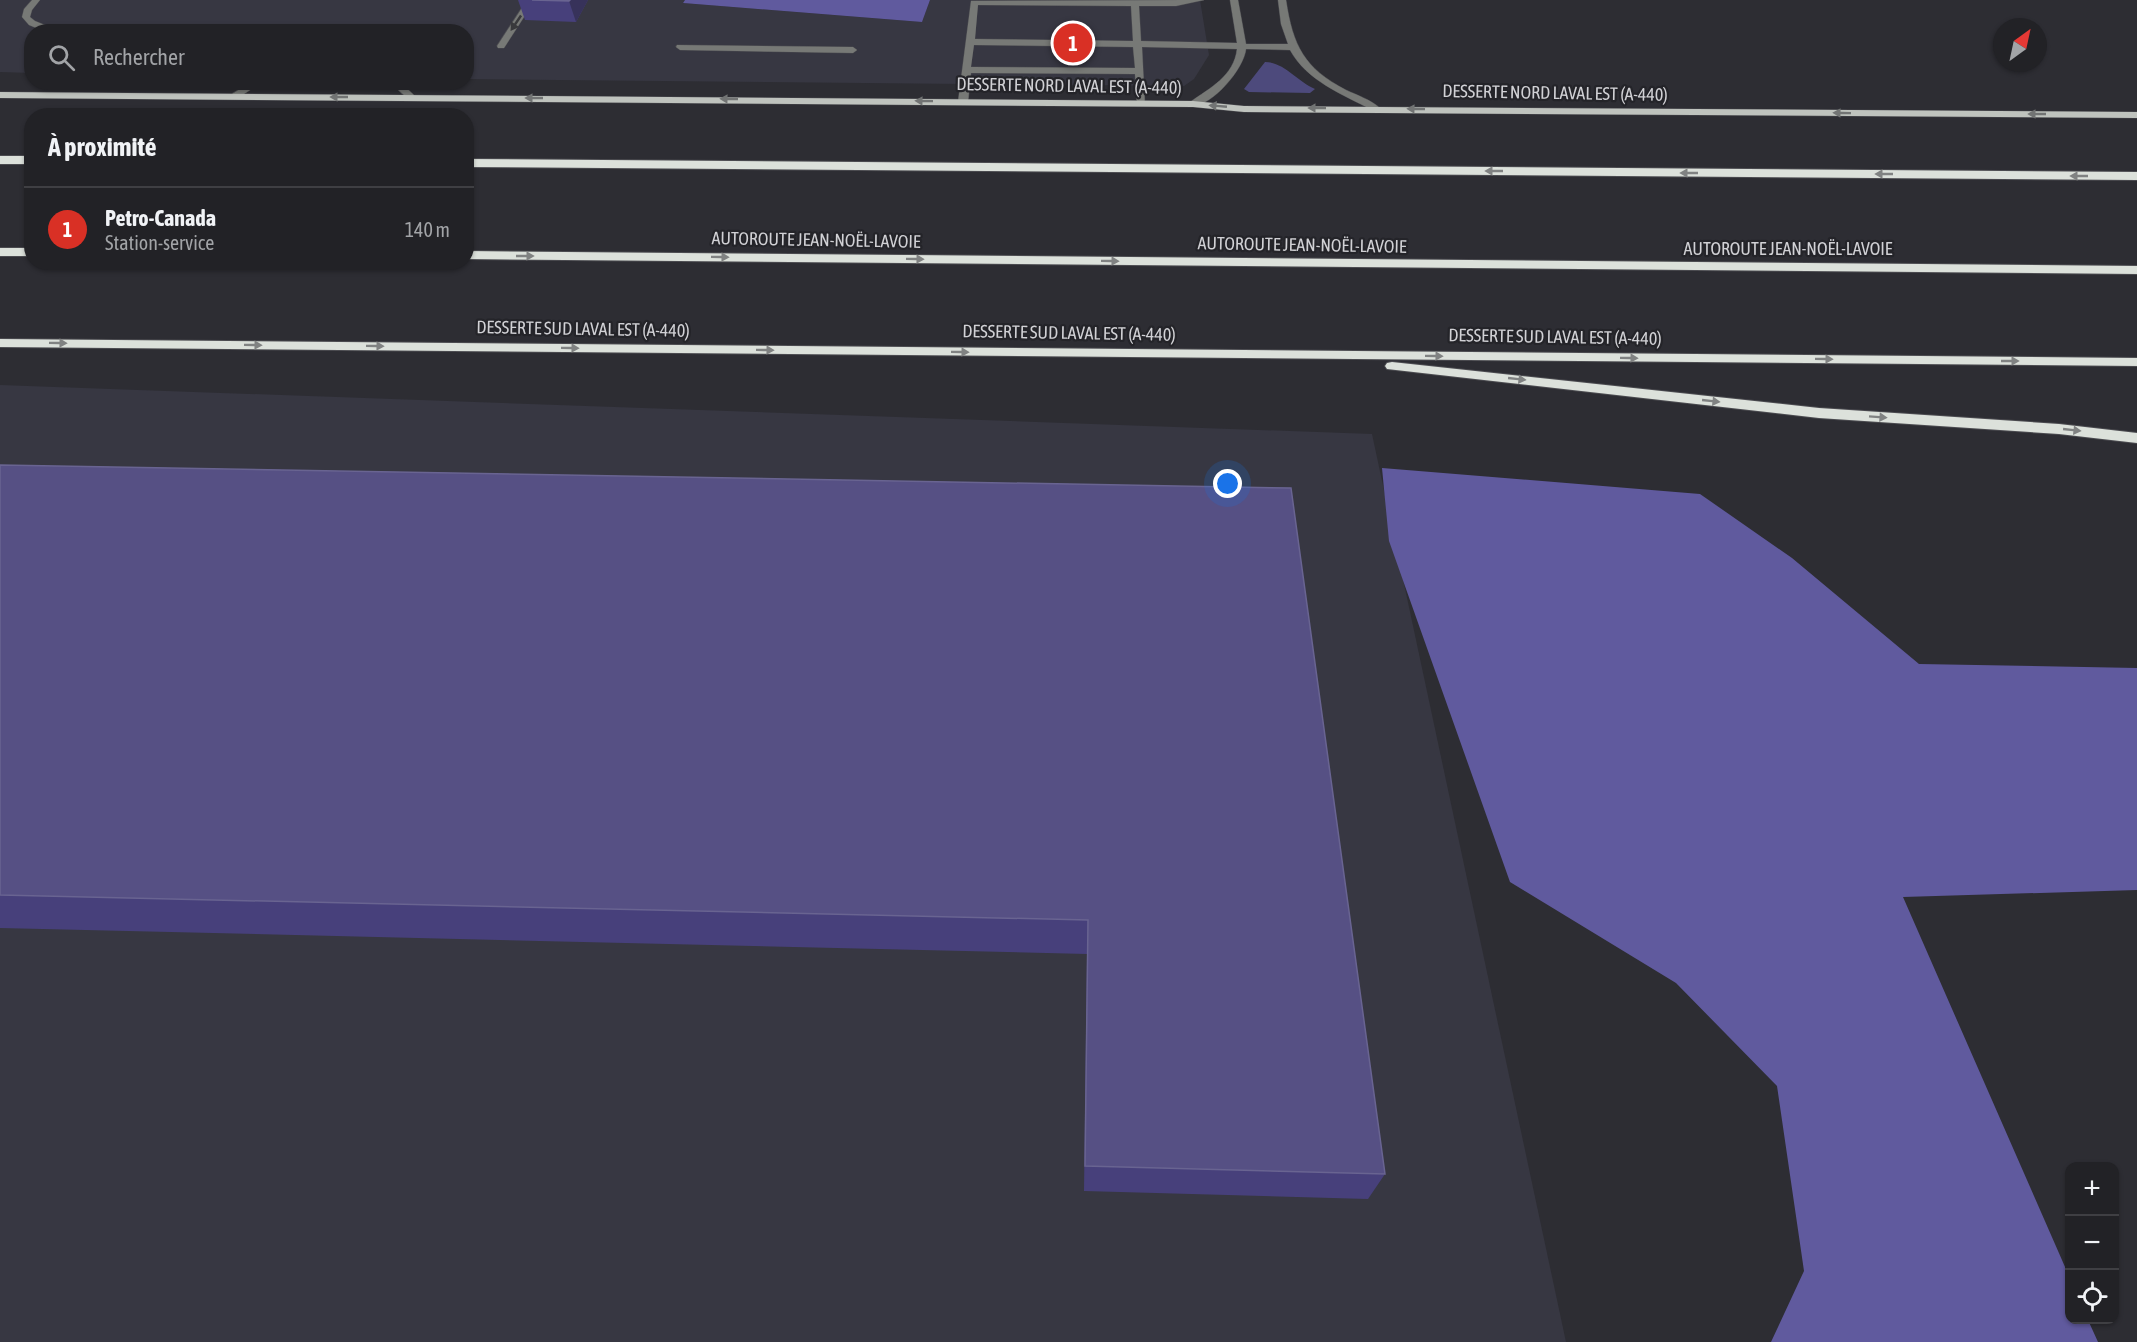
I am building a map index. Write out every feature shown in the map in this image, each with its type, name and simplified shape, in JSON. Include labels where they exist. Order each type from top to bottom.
[{"type":"highway","points":[[0,160],[24,160]]},
{"type":"highway","points":[[474,163],[2137,176]]},
{"type":"highway","points":[[0,252],[24,252]]},
{"type":"highway","name":"AUTOROUTE JEAN-NOËL-LAVOIE","points":[[474,255],[2137,270]]},
{"type":"highway","name":"DESSERTE SUD LAVAL EST (A-440)","points":[[0,343],[2137,362]]},
{"type":"highway","points":[[1292,355],[1820,413],[2059,429],[2137,438]]},
{"type":"main road","name":"DESSERTE NORD LAVAL EST (A-440)","points":[[0,95],[1192,104],[1244,109],[2137,114]]},
{"type":"street","points":[[34,24],[26,17],[28,9],[36,0]]},
{"type":"street","points":[[501,46],[531,0]]},
{"type":"street","points":[[963,102],[974,1],[1176,4],[1200,0]]},
{"type":"street","points":[[1192,104],[1225,83],[1236,68],[1243,45],[1234,0]]},
{"type":"street","points":[[1282,0],[1289,40],[1305,68],[1317,77],[1375,108]]},
{"type":"street","points":[[1135,4],[1142,104]]},
{"type":"street","points":[[970,42],[1292,47]]},
{"type":"street","points":[[680,47],[853,50]]},
{"type":"street","points":[[967,70],[1139,70]]},
{"type":"street","points":[[235,96],[245,90]]},
{"type":"street","points":[[403,90],[411,97]]},
{"type":"shaded area","points":[[0,0],[685,0],[683,3],[922,22],[930,0],[1200,0],[1209,55],[1194,79],[1184,86],[474,79],[474,24],[24,24],[24,73],[0,72]]},
{"type":"shaded area","points":[[685,0],[930,0],[922,22],[683,3]]},
{"type":"shaded area","points":[[1265,62],[1284,68],[1315,89],[1310,93],[1249,92],[1244,89]]},
{"type":"shaded area","points":[[0,385],[1372,434],[1566,1342],[0,1342]]},
{"type":"shaded area","points":[[1382,468],[1700,494],[1792,558],[1919,664],[2137,668],[2137,890],[1903,897],[2065,1267],[2065,1324],[2090,1324],[2098,1342],[1771,1342],[1804,1271],[1777,1086],[1676,983],[1510,882],[1389,541]]},
{"type":"building","points":[[0,465],[1291,488],[1385,1174],[1085,1166],[1088,920],[0,895]]},
{"type":"place","name":"Petro-Canada","points":[[1073,43]]}]
